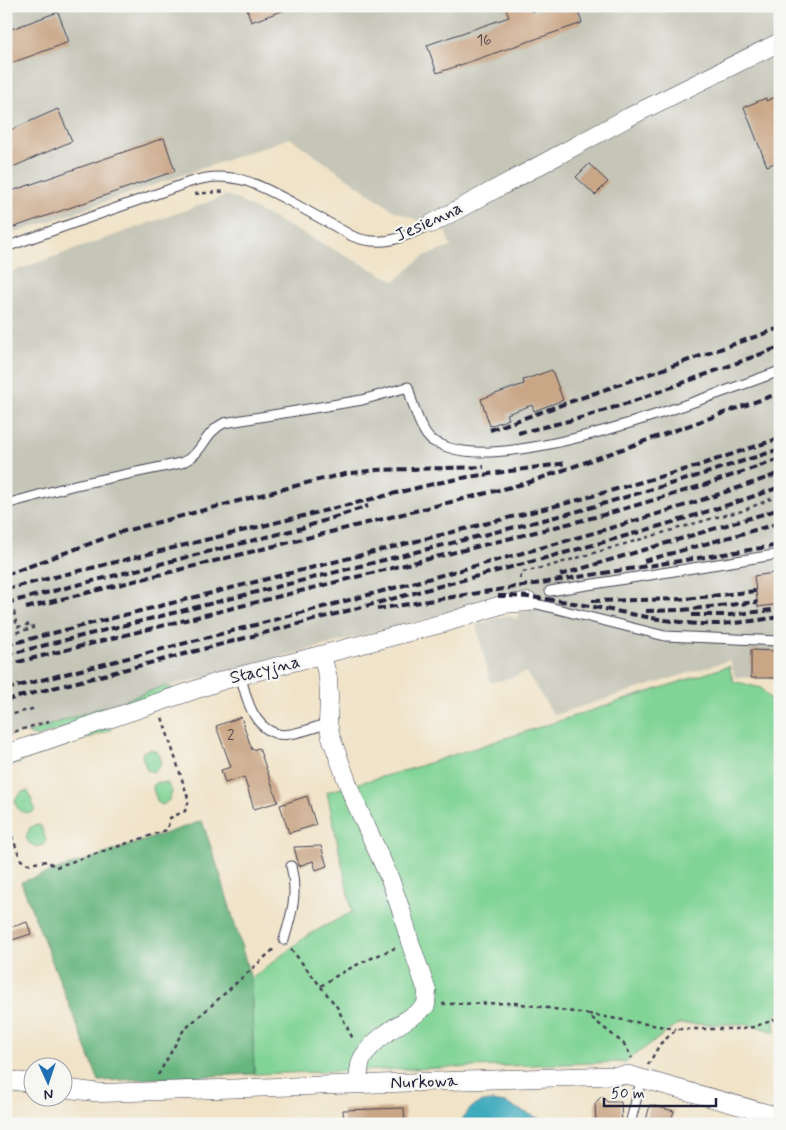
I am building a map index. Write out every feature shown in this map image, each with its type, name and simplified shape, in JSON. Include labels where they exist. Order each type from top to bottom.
[{"type":"street","name":"Jesienna","points":[[431,224],[629,118],[780,42]]},
{"type":"street","name":"Stacyjna","points":[[6,754],[224,680],[448,622],[504,604],[529,602]]},
{"type":"street","points":[[322,655],[328,687],[328,723],[334,748],[352,796],[395,892],[427,991],[426,1005],[381,1039],[363,1057],[359,1070],[358,1084]]},
{"type":"street","name":"Nurkowa","points":[[72,1089],[102,1092],[148,1091],[630,1075],[642,1077],[777,1119]]},
{"type":"street","points":[[6,1080],[22,1082]]},
{"type":"lane","name":"Jesienna","points":[[6,246],[190,182],[213,177],[232,177],[250,182],[352,236],[369,241],[396,240],[431,224]]},
{"type":"lane","points":[[6,504],[75,485],[187,461],[196,454],[216,427],[224,423],[362,400],[408,387],[417,417],[429,439],[448,449],[466,452],[492,452],[528,448],[576,438],[638,421],[780,372]]},
{"type":"lane","points":[[550,591],[780,554]]},
{"type":"lane","points":[[529,602],[665,636],[780,640]]},
{"type":"lane","points":[[240,677],[253,714],[262,725],[278,734],[300,731],[328,723]]},
{"type":"lane","points":[[284,940],[292,914],[295,883],[291,866]]},
{"type":"lane","points":[[630,1124],[642,1077]]},
{"type":"path","points":[[520,579],[522,572],[546,568],[742,511],[780,495]]},
{"type":"path","points":[[6,614],[14,612],[17,627],[32,624],[33,628],[6,635]]},
{"type":"path","points":[[6,716],[36,708]]},
{"type":"path","points":[[6,821],[21,860],[28,864],[47,861],[56,867],[166,830],[170,818],[185,811],[189,801],[162,717],[154,719]]},
{"type":"path","points":[[148,1091],[183,1031],[284,940],[337,1008],[363,1057]]},
{"type":"path","points":[[320,986],[369,959],[410,942]]},
{"type":"path","points":[[426,1005],[515,1003],[677,1029],[743,1029],[780,1018]]},
{"type":"path","points":[[586,1014],[624,1044],[642,1077]]},
{"type":"path","points":[[642,1077],[660,1044],[677,1029]]},
{"type":"shaded area","points":[[6,6],[780,6],[780,678],[735,677],[730,660],[554,715],[526,672],[504,680],[490,682],[476,624],[509,615],[516,619],[521,609],[529,612],[528,592],[174,685],[82,717],[6,738],[6,274],[228,195],[395,281],[424,256],[451,247],[445,231],[393,210],[290,138],[6,236]]},
{"type":"green space","points":[[729,666],[733,681],[761,688],[780,711],[780,1009],[774,1020],[775,1032],[748,1024],[678,1024],[625,1062],[254,1074],[251,979],[308,935],[352,912],[327,792],[410,769]]},
{"type":"green space","points":[[164,686],[174,689],[114,710],[112,705]]},
{"type":"green space","points":[[103,707],[105,713],[37,737],[27,733]]},
{"type":"green space","points":[[110,725],[111,730],[22,761],[19,764],[6,764],[8,761]]},
{"type":"green space","points":[[150,749],[158,753],[161,760],[160,766],[153,772],[147,770],[142,756],[143,752]]},
{"type":"green space","points":[[158,782],[167,783],[172,791],[170,799],[163,805],[158,803],[153,789],[154,785]]},
{"type":"green space","points":[[28,791],[35,809],[33,812],[26,813],[18,809],[15,800],[22,792]]},
{"type":"green space","points":[[202,821],[221,877],[251,979],[254,1074],[99,1081],[21,882]]},
{"type":"green space","points":[[36,824],[41,826],[46,840],[43,845],[37,847],[29,843],[26,837],[30,828]]},
{"type":"water","points":[[492,1101],[505,1103],[551,1124],[459,1124],[472,1107],[480,1103]]},
{"type":"building","points":[[246,6],[289,6],[290,8],[251,22]]},
{"type":"building","points":[[505,6],[530,6],[532,12],[548,6],[576,6],[582,23],[437,73],[427,45],[509,17]]},
{"type":"building","points":[[58,12],[69,42],[6,65],[6,31]]},
{"type":"building","points":[[780,95],[780,161],[767,166],[744,107],[766,98],[766,101]]},
{"type":"building","points":[[58,109],[72,141],[6,170],[6,132]]},
{"type":"building","points":[[164,138],[175,171],[6,230],[6,193]]},
{"type":"building","points":[[589,164],[608,182],[595,195],[576,177]]},
{"type":"building","points":[[552,370],[563,400],[534,411],[532,405],[507,414],[509,419],[490,426],[481,399],[524,384],[523,380]]},
{"type":"building","points":[[780,572],[780,604],[758,607],[754,576]]},
{"type":"building","points":[[751,650],[780,651],[780,678],[751,678]]},
{"type":"building","points":[[241,717],[252,750],[259,748],[278,802],[254,809],[244,777],[225,783],[221,770],[231,767],[216,726]]},
{"type":"building","points":[[307,796],[316,825],[289,833],[280,805]]},
{"type":"building","points":[[321,846],[327,866],[316,870],[313,861],[299,866],[294,847]]},
{"type":"building","points":[[27,922],[31,934],[6,942],[6,929]]},
{"type":"building","points":[[602,1096],[607,1102],[621,1102],[622,1121],[596,1124],[595,1103]]},
{"type":"building","points":[[650,1105],[674,1111],[670,1124],[645,1124]]},
{"type":"building","points":[[404,1108],[405,1124],[344,1124],[343,1110]]},
{"type":"railway","points":[[490,430],[780,328]]},
{"type":"railway","points":[[518,433],[577,419],[631,402],[780,347]]},
{"type":"railway","points":[[26,608],[527,483],[780,393]]},
{"type":"railway","points":[[6,645],[571,502],[694,467],[780,438]]},
{"type":"railway","points":[[6,655],[575,512],[780,449]]},
{"type":"railway","points":[[6,665],[603,515],[701,486],[780,459]]},
{"type":"railway","points":[[6,589],[437,483],[567,463]]},
{"type":"railway","points":[[6,575],[121,532],[314,481],[376,470],[484,467]]},
{"type":"railway","points":[[6,689],[556,544],[736,489],[780,473]]},
{"type":"railway","points":[[6,700],[578,549],[700,514],[780,487]]},
{"type":"railway","points":[[6,603],[302,528],[368,506]]},
{"type":"railway","points":[[560,575],[780,509]]},
{"type":"railway","points":[[644,561],[780,523]]},
{"type":"railway","points":[[377,609],[780,545]]},
{"type":"railway","points":[[592,601],[685,599],[756,591]]},
{"type":"railway","points":[[498,596],[549,599],[699,624],[730,623],[780,617]]},
{"type":"railway","points":[[646,611],[682,610],[757,602]]},
{"type":"railway","points":[[692,615],[730,615],[780,609]]}]
